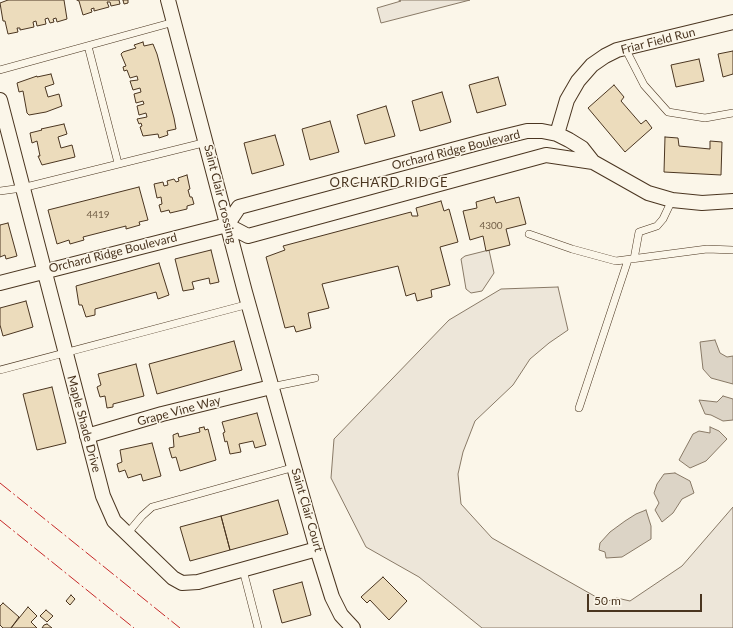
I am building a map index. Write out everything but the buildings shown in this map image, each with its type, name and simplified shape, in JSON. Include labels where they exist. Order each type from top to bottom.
[{"type":"street","name":"Saint Clair Crossing","points":[[168,0],[271,387]]},
{"type":"street","name":"Friar Field Run","points":[[557,134],[566,100],[578,81],[592,65],[605,56],[625,48],[733,22]]},
{"type":"street","name":"Maple Shade Drive","points":[[0,100],[87,436],[107,509],[114,521],[173,578],[182,583],[198,582],[317,550]]},
{"type":"street","name":"Orchard Ridge Boulevard","points":[[227,225],[239,207],[520,133],[542,131],[557,134],[582,148],[593,162]]},
{"type":"street","name":"Orchard Ridge Boulevard","points":[[0,283],[227,225],[248,236],[546,155],[593,162],[642,190],[672,200],[702,203],[733,201]]},
{"type":"street","name":"Grape Vine Way","points":[[87,436],[162,414],[271,387]]},
{"type":"street","name":"Saint Clair Court","points":[[271,387],[317,550],[332,597],[341,615],[353,628]]},
{"type":"lane","points":[[0,70],[174,22]]},
{"type":"lane","points":[[88,46],[118,163]]},
{"type":"lane","points":[[625,48],[644,85],[668,112],[705,118],[733,113]]},
{"type":"lane","points":[[0,191],[22,188],[207,142]]},
{"type":"lane","points":[[579,408],[631,260],[639,232],[657,226],[663,219],[672,200]]},
{"type":"lane","points":[[530,234],[572,249],[616,261],[707,249],[733,250]]},
{"type":"lane","points":[[0,370],[249,304]]},
{"type":"lane","points":[[271,387],[314,378]]},
{"type":"lane","points":[[127,534],[142,516],[152,508],[295,468]]},
{"type":"lane","points":[[242,570],[258,628]]},
{"type":"shaded area","points":[[399,0],[470,0],[381,23],[377,8],[401,1]]},
{"type":"shaded area","points":[[489,250],[494,273],[482,291],[471,293],[466,289],[461,259],[465,256]]},
{"type":"shaded area","points":[[558,287],[568,330],[530,359],[513,385],[475,421],[463,452],[458,474],[461,504],[492,538],[605,602],[617,598],[630,601],[682,566],[733,507],[733,628],[482,628],[419,577],[366,547],[331,478],[334,439],[449,320],[501,289]]},
{"type":"shaded area","points":[[715,340],[720,353],[727,357],[733,356],[733,384],[711,378],[703,369],[700,342]]},
{"type":"shaded area","points":[[723,396],[733,399],[733,420],[723,421],[711,415],[705,414],[699,400],[717,402]]},
{"type":"shaded area","points":[[710,427],[719,431],[727,439],[706,461],[690,468],[679,460],[693,434],[699,431],[710,433]]},
{"type":"shaded area","points":[[675,473],[690,481],[694,493],[682,499],[673,513],[662,522],[655,510],[659,503],[654,493],[657,484],[664,474]]},
{"type":"shaded area","points":[[646,510],[651,526],[651,539],[622,557],[606,558],[605,552],[599,550],[600,543],[610,532],[625,521]]},
{"type":"power","points":[[0,483],[180,628]]},
{"type":"power","points":[[0,520],[134,628]]},
{"type":"district","name":"ORCHARD RIDGE","points":[[389,183]]}]
